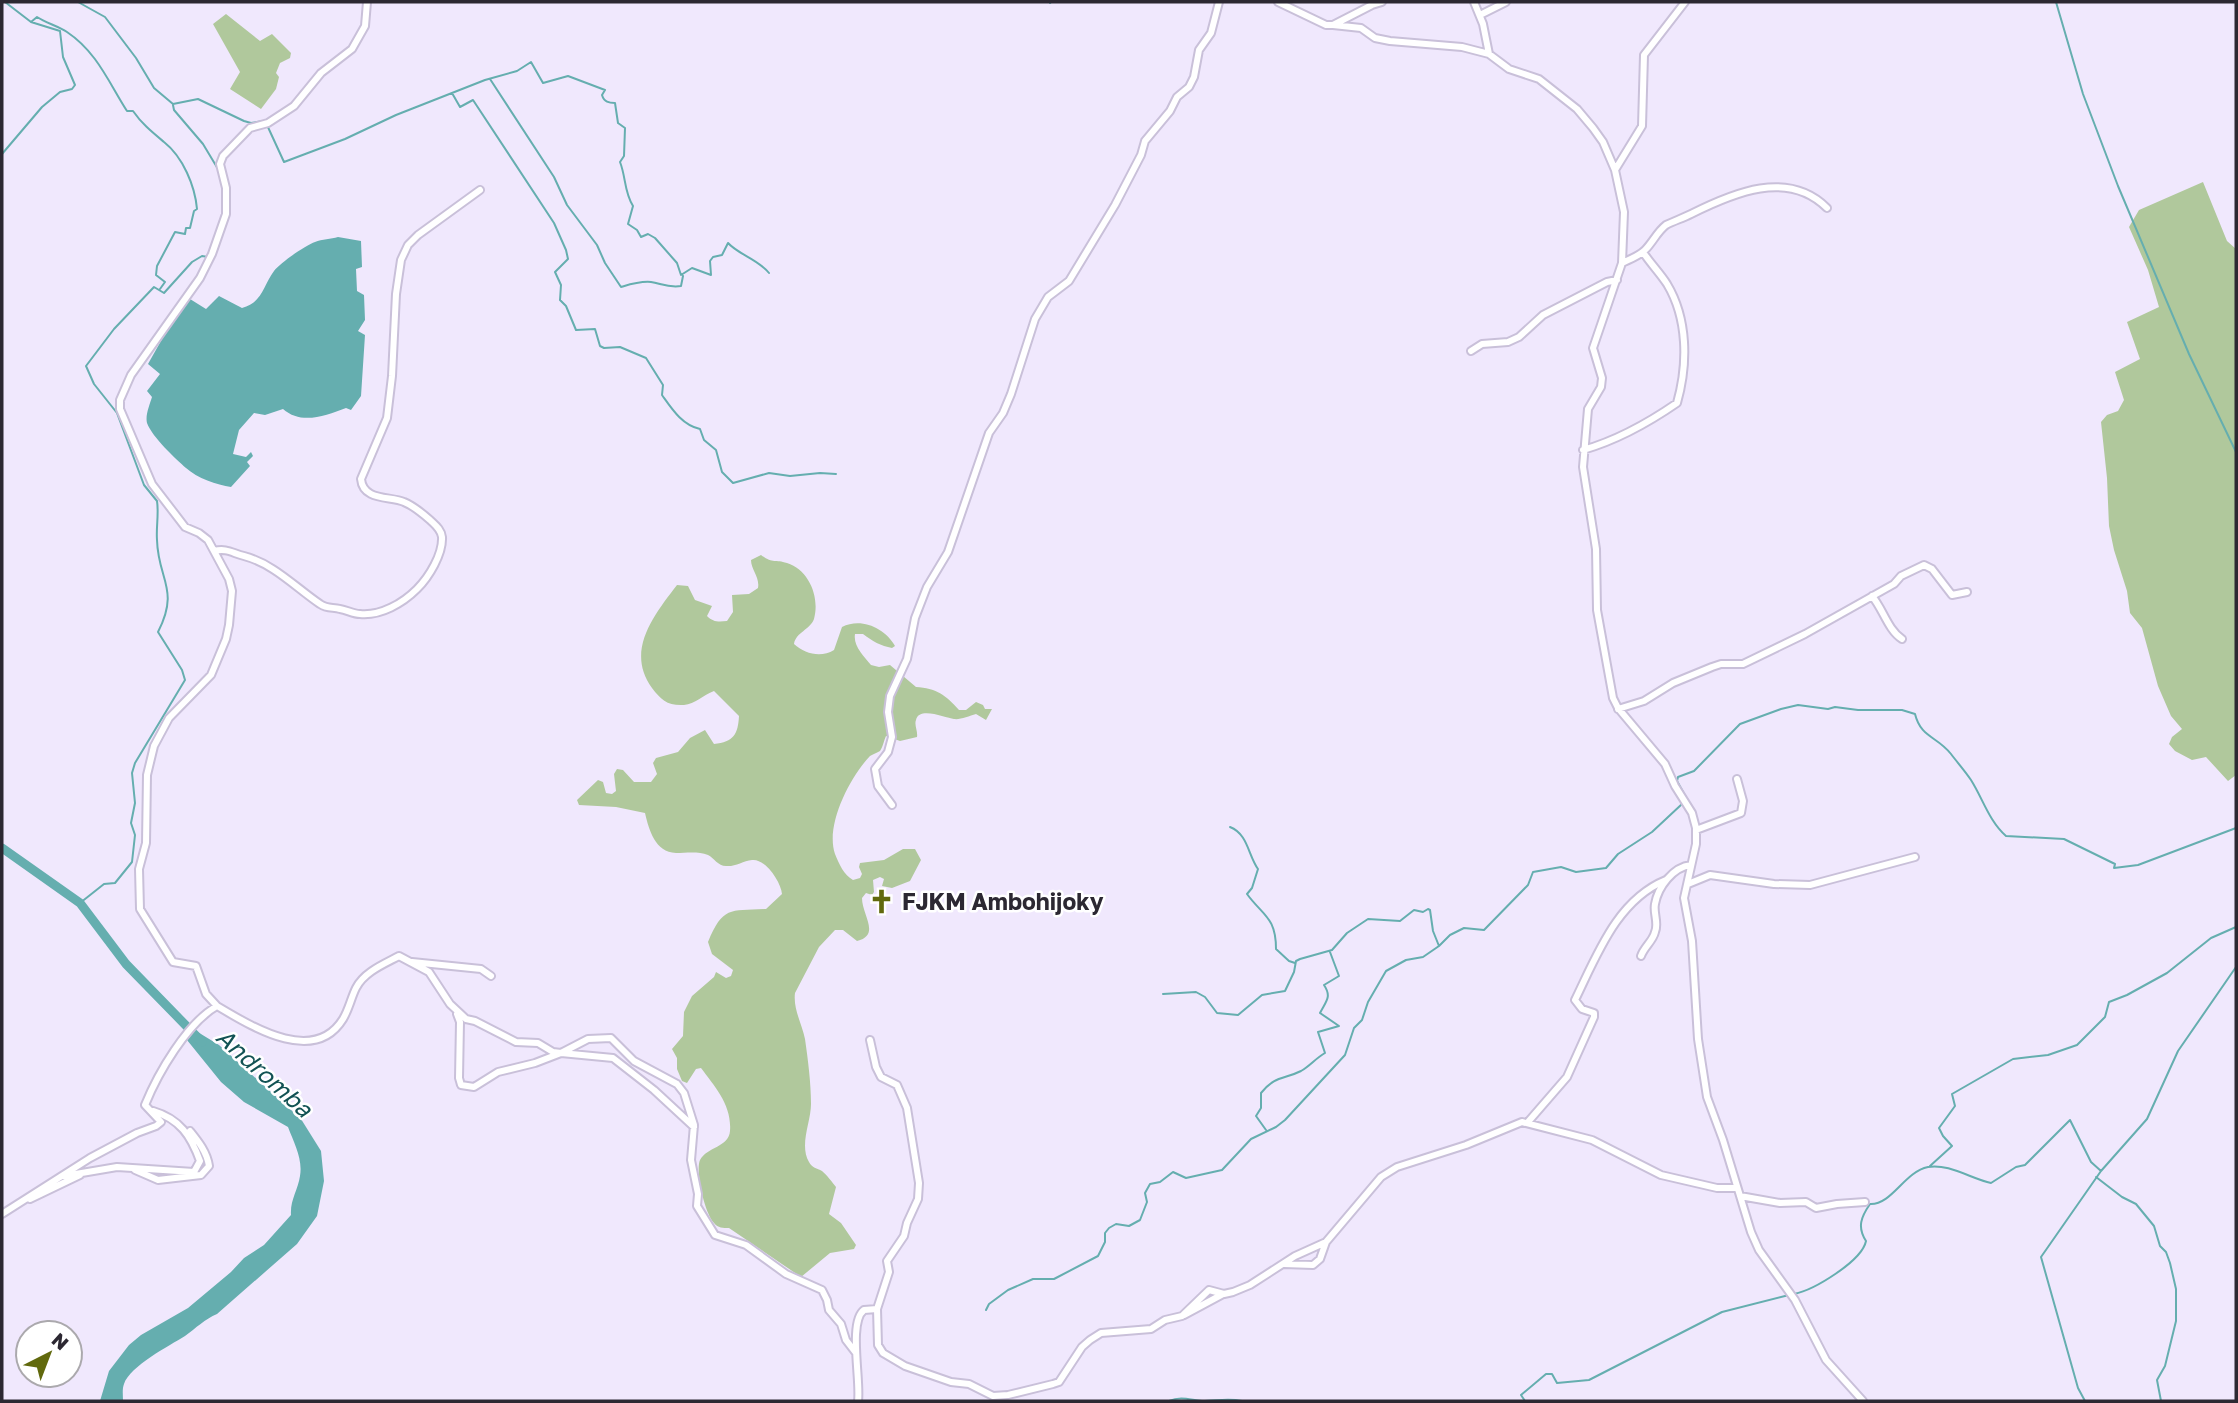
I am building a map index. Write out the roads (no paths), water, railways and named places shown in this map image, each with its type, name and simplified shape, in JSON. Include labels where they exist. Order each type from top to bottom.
[{"type":"street","points":[[367,2],[365,26],[352,49],[321,74],[294,106],[267,124],[250,128],[223,156],[220,164],[226,188],[226,214],[212,254],[200,278],[131,375],[120,400],[123,416],[152,484],[185,527],[208,540],[229,579],[232,592],[226,639],[211,675],[169,718],[154,746],[147,775],[146,843],[139,877],[140,909],[173,962],[196,966],[206,994],[217,1006],[277,1037],[304,1042],[327,1036],[343,1020],[357,985],[368,974],[399,956],[429,972],[457,1013],[460,1023],[458,1078],[461,1085],[474,1087],[498,1072],[535,1063],[588,1039],[611,1038],[634,1061],[677,1084],[689,1104],[694,1128],[691,1160],[698,1194],[697,1206],[715,1235],[746,1245],[786,1273],[822,1290],[829,1310],[841,1324],[846,1340],[856,1353]]},
{"type":"street","points":[[892,805],[878,786],[875,769],[884,760],[892,737],[888,712],[890,696],[907,659],[915,618],[927,587],[948,552],[989,433],[1003,413],[1011,394],[1035,319],[1048,297],[1069,281],[1115,205],[1145,141],[1170,111],[1177,97],[1189,87],[1194,77],[1199,50],[1211,33],[1219,2]]},
{"type":"street","points":[[1278,2],[1326,25],[1361,28],[1375,38],[1462,47],[1489,54],[1510,69],[1539,79],[1577,109],[1603,142],[1615,170],[1624,212],[1622,263],[1593,348],[1602,378],[1601,387],[1588,409],[1583,450],[1585,489],[1596,549],[1598,610],[1613,698],[1618,709],[1657,753],[1692,813],[1696,844],[1684,898],[1692,941],[1696,1026],[1705,1086],[1759,1250],[1789,1290],[1826,1360],[1863,1401]]},
{"type":"street","points":[[1333,25],[1382,2]]},
{"type":"street","points":[[1474,2],[1480,15],[1489,54]]},
{"type":"street","points":[[1480,15],[1506,2]]},
{"type":"street","points":[[1615,170],[1642,126],[1644,55],[1685,2]]},
{"type":"street","points":[[1622,263],[1643,252],[1667,225],[1709,205],[1751,190],[1783,186],[1808,194],[1827,208]]},
{"type":"street","points":[[214,551],[233,550],[251,557],[274,569],[322,606],[361,614],[371,614],[396,605],[413,592],[427,576],[440,547],[442,538],[438,528],[417,508],[400,500],[368,492],[361,484],[361,479],[387,418],[397,278],[404,252],[418,235],[480,190]]},
{"type":"street","points":[[1583,450],[1636,429],[1677,403],[1686,343],[1683,329],[1667,284],[1643,252]]},
{"type":"street","points":[[1471,351],[1482,344],[1508,342],[1520,337],[1543,315],[1606,282],[1617,280]]},
{"type":"street","points":[[1618,709],[1644,701],[1673,683],[1712,667],[1721,664],[1743,664],[1805,634],[1895,584],[1907,572],[1924,565],[1932,569],[1952,595],[1967,592]]},
{"type":"street","points":[[1872,596],[1894,634],[1902,639]]},
{"type":"street","points":[[1696,830],[1741,813],[1743,802],[1737,779]]},
{"type":"street","points":[[1688,884],[1710,875],[1774,884],[1810,885],[1915,857]]},
{"type":"street","points":[[1528,1122],[1567,1077],[1594,1017],[1594,1013],[1582,1009],[1575,1000],[1619,915],[1656,884],[1681,868],[1691,865]]},
{"type":"street","points":[[1641,956],[1644,947],[1656,933],[1654,905],[1666,880]]},
{"type":"street","points":[[411,961],[481,969],[491,976]]},
{"type":"street","points":[[16,1207],[59,1177],[161,1122],[145,1105],[150,1092],[182,1040],[208,1011],[217,1006]]},
{"type":"street","points":[[457,1013],[466,1020],[475,1021],[511,1040],[538,1043],[553,1052],[613,1058],[654,1090],[694,1128]]},
{"type":"street","points":[[870,1040],[876,1068],[881,1077],[897,1085],[905,1101],[919,1183],[918,1199],[904,1236],[887,1261],[889,1272],[877,1309],[878,1345],[883,1353],[905,1366],[951,1382],[969,1384],[999,1396],[1059,1382],[1082,1347],[1101,1333],[1143,1331],[1165,1320],[1182,1316],[1209,1290],[1224,1294],[1250,1284],[1326,1242]]},
{"type":"street","points":[[59,1177],[117,1167],[194,1172],[200,1161],[187,1131],[173,1118],[149,1110]]},
{"type":"street","points":[[1283,1264],[1313,1265],[1320,1259],[1326,1242],[1370,1189],[1381,1177],[1397,1167],[1457,1149],[1513,1125],[1528,1122],[1550,1131],[1592,1140],[1661,1175],[1717,1188],[1737,1188]]},
{"type":"street","points":[[2,1214],[94,1170]]},
{"type":"street","points":[[1740,1196],[1780,1203],[1806,1202],[1816,1208],[1865,1202]]},
{"type":"street","points":[[858,1401],[856,1353],[859,1313],[877,1309]]},
{"type":"waterway","points":[[2,154],[42,107],[60,92],[72,89],[75,85],[63,57],[60,31],[31,22],[5,2]]},
{"type":"waterway","points":[[78,2],[105,17],[136,58],[154,88],[173,104],[198,99],[244,121],[263,121]]},
{"type":"waterway","points":[[2056,2],[2083,94],[2118,186],[2189,354],[2236,452]]},
{"type":"waterway","points":[[31,22],[37,17],[77,40],[102,68],[127,111],[133,111],[147,128],[171,148],[187,172],[197,209],[194,211],[190,228],[186,228],[185,234],[175,232],[157,266],[156,275],[165,282],[160,289]]},
{"type":"waterway","points":[[267,125],[284,162],[485,80],[517,71],[531,62],[543,83],[568,76],[605,90],[602,95],[604,99],[615,103],[618,123],[625,128],[624,156],[620,162],[633,206],[628,224],[637,230],[641,237],[648,234],[655,238],[677,263],[681,275],[692,268],[711,275],[710,261],[713,257],[722,255],[728,243],[769,273]]},
{"type":"waterway","points":[[490,79],[621,287],[647,282],[681,286],[683,276]]},
{"type":"waterway","points":[[452,93],[460,107],[473,100],[554,223],[568,259],[555,272],[561,285],[560,300],[566,306],[576,330],[595,329],[600,346],[620,347],[646,358],[663,385],[662,395],[683,420],[700,429],[704,440],[716,450],[722,472],[733,483],[769,473],[790,476],[836,474]]},
{"type":"waterway","points":[[173,105],[174,110],[203,144],[218,169]]},
{"type":"waterway","points":[[80,903],[104,884],[115,883],[132,862],[135,835],[131,823],[135,803],[132,773],[135,763],[185,680],[182,670],[158,632],[168,595],[158,554],[157,501],[144,485],[117,413],[94,384],[86,366],[114,329],[154,287],[164,293],[192,262],[202,256],[208,257]]},
{"type":"waterway","points":[[1687,801],[1677,781],[1678,777],[1694,771],[1740,724],[1798,705],[1828,709],[1902,710],[1915,714],[1921,728],[1951,754],[1971,780],[1995,824],[2006,836],[2064,839],[2115,864],[2114,868],[2138,865],[2236,828]]},
{"type":"waterway","points":[[986,1310],[989,1304],[1008,1290],[1033,1279],[1054,1279],[1098,1256],[1109,1228],[1116,1224],[1129,1226],[1140,1220],[1147,1202],[1145,1193],[1150,1184],[1160,1182],[1173,1172],[1186,1178],[1222,1170],[1251,1139],[1285,1120],[1345,1055],[1354,1028],[1362,1020],[1368,1002],[1386,971],[1406,960],[1423,957],[1450,935],[1464,928],[1484,930],[1528,885],[1533,872],[1561,867],[1576,872],[1606,868],[1618,854],[1652,832],[1682,804]]},
{"type":"waterway","points":[[1230,827],[1241,835],[1258,869],[1252,888],[1247,894],[1271,923],[1276,949],[1295,963]]},
{"type":"waterway","name":"Andromba","points":[[2,848],[80,903],[126,964],[202,1042]]},
{"type":"waterway","points":[[1163,994],[1196,992],[1205,997],[1217,1013],[1238,1015],[1262,995],[1285,991],[1296,961],[1332,950],[1347,933],[1368,919],[1400,921],[1414,910],[1430,910],[1433,931],[1439,946]]},
{"type":"waterway","points":[[1930,1166],[1952,1146],[1939,1128],[1955,1106],[1952,1094],[2013,1059],[2048,1055],[2077,1045],[2105,1017],[2109,1002],[2167,973],[2211,938],[2236,927]]},
{"type":"waterway","points":[[1266,1130],[1256,1116],[1261,1108],[1261,1093],[1271,1083],[1301,1071],[1325,1053],[1318,1032],[1339,1026],[1320,1013],[1328,996],[1324,985],[1339,976],[1330,952]]},
{"type":"waterway","points":[[2085,1401],[2078,1388],[2041,1257],[2101,1171],[2147,1119],[2178,1051],[2236,967]]},
{"type":"waterway","points":[[1794,1294],[1825,1281],[1847,1266],[1863,1249],[1866,1241],[1861,1222],[1870,1204],[1885,1199],[1920,1170],[1944,1167],[1991,1183],[2016,1167],[2025,1165],[2070,1120],[2091,1162],[2101,1171]]},
{"type":"waterway","points":[[2096,1177],[2136,1204],[2154,1226],[2160,1246],[2166,1252],[2170,1263],[2176,1289],[2176,1321],[2165,1366],[2157,1380],[2161,1401]]},
{"type":"waterway","points":[[1525,1401],[1521,1395],[1546,1374],[1552,1374],[1557,1383],[1589,1380],[1722,1312],[1789,1295]]},
{"type":"waterway","points":[[1169,1401],[1242,1401]]},
{"type":"place","name":"FJKM Ambohijoky","points":[[882,901]]}]
